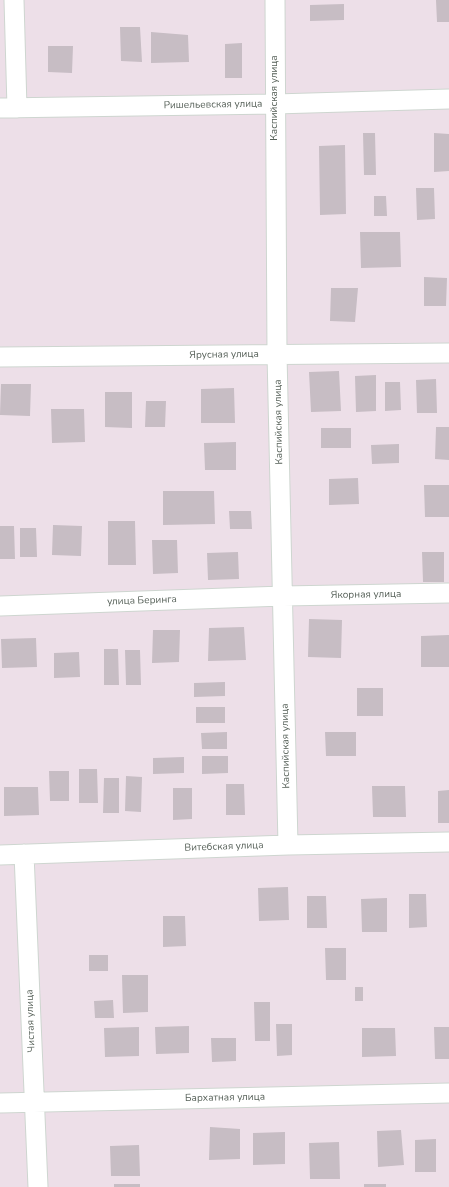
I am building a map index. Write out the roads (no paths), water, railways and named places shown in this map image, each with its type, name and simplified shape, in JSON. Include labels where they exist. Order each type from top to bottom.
[{"type":"street","points":[[9,108],[14,0]]},
{"type":"street","name":"Каспийская улица","points":[[275,0],[277,354],[288,845]]},
{"type":"street","name":"Ришельевская улица","points":[[9,108],[449,100]]},
{"type":"street","name":"Ярусная улица","points":[[0,357],[449,353]]},
{"type":"street","name":"Якорная улица","points":[[283,596],[449,593]]},
{"type":"street","name":"улица Беринга","points":[[0,606],[283,596]]},
{"type":"street","name":"Витебская улица","points":[[0,855],[288,845],[449,842]]},
{"type":"street","name":"Чистая улица","points":[[24,854],[38,1187]]},
{"type":"street","name":"Бархатная улица","points":[[0,1103],[449,1093]]}]
